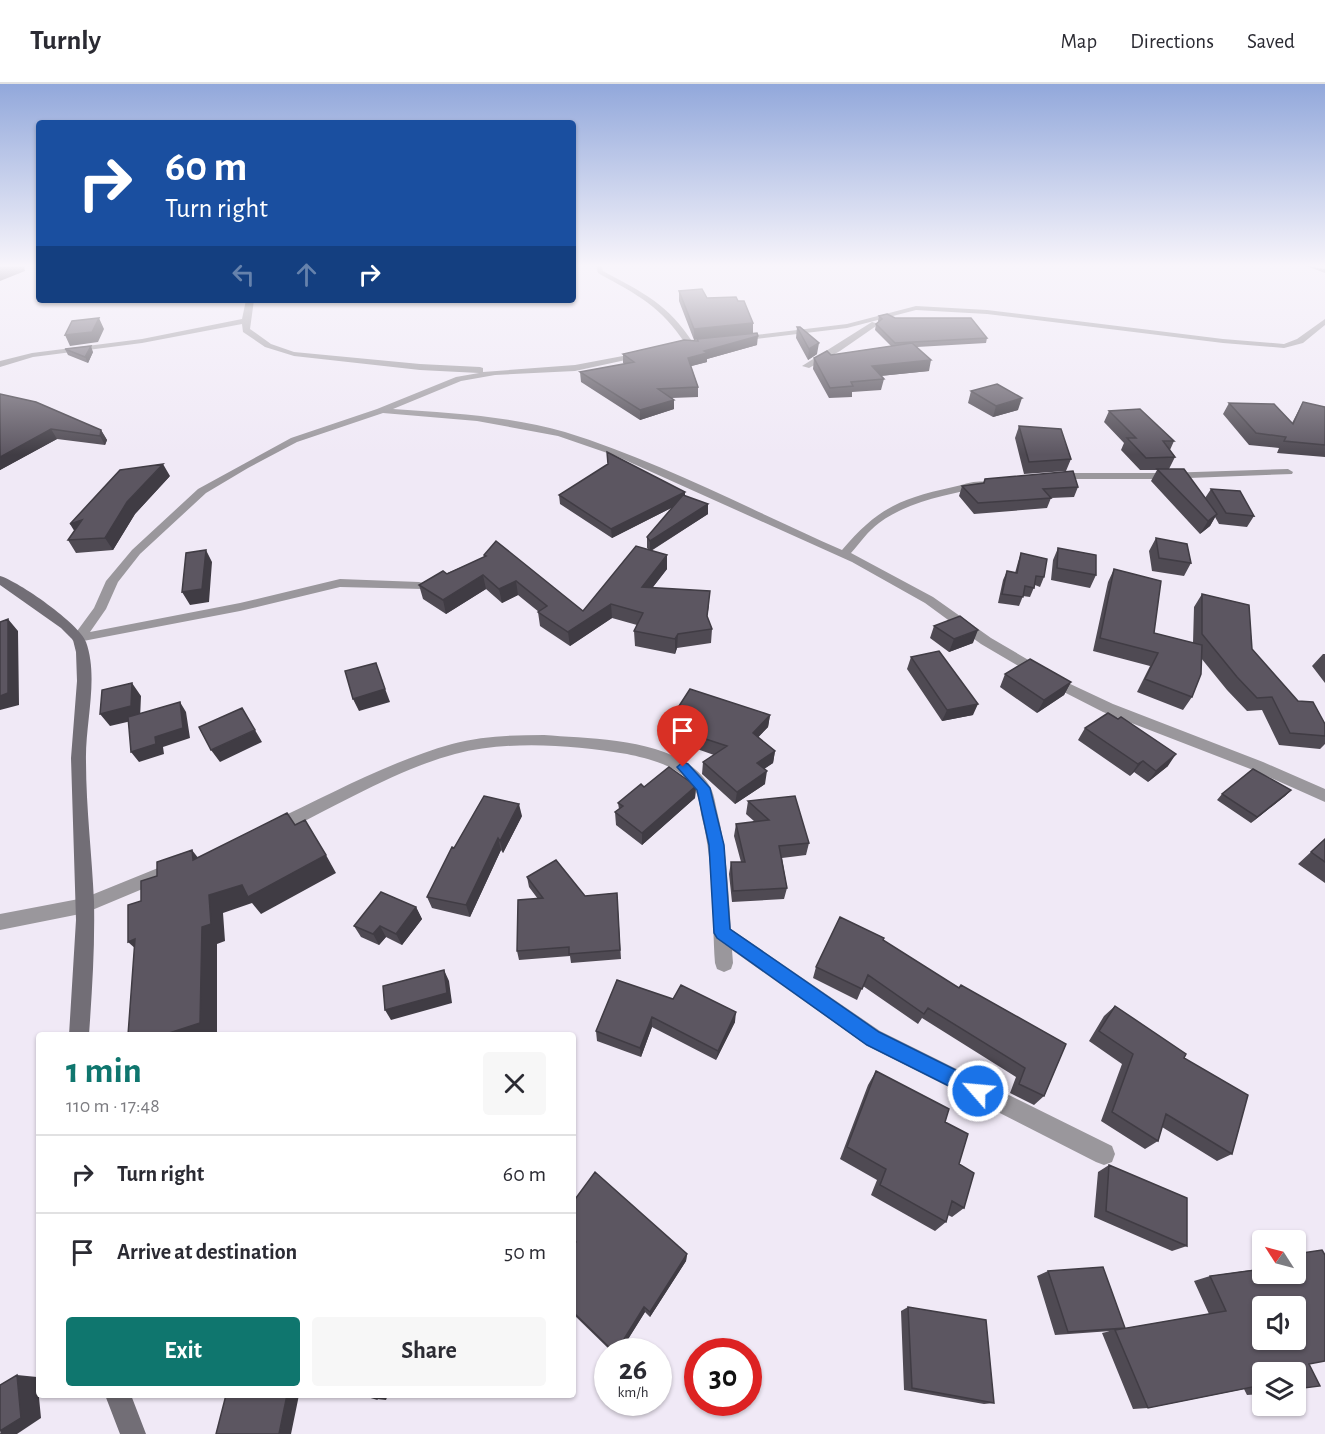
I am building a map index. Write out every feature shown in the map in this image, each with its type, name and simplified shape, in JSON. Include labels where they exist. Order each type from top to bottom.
[{"type":"street","points":[[0,364],[32,355],[142,341],[204,329]]},
{"type":"street","points":[[246,329],[253,338],[294,354],[495,372],[575,368],[651,351]]},
{"type":"street","points":[[681,329],[687,344],[702,343]]},
{"type":"street","points":[[725,341],[828,329]]},
{"type":"street","points":[[806,366],[868,329]]},
{"type":"street","points":[[1129,329],[1284,346],[1300,342],[1315,329]]},
{"type":"street","points":[[78,638],[100,609],[112,581],[136,552],[202,491],[294,440],[380,411],[459,379],[495,372]]},
{"type":"street","points":[[380,411],[477,418],[560,434],[620,454],[844,554],[929,600],[986,641],[1108,708],[1258,766],[1325,796]]},
{"type":"street","points":[[1040,478],[1288,472]]},
{"type":"street","points":[[844,554],[874,521],[896,508],[917,500],[991,483]]},
{"type":"street","points":[[0,580],[37,602],[78,638],[82,676],[78,756],[85,905],[85,975],[79,1032]]},
{"type":"street","points":[[78,638],[240,607],[340,583],[418,586]]},
{"type":"street","points":[[263,833],[412,763],[454,749],[485,743],[544,740],[604,745],[650,753],[683,767],[703,788],[717,845],[724,963]]},
{"type":"street","points":[[0,922],[85,905],[173,870]]},
{"type":"street","points":[[722,933],[873,1038],[1104,1154]]},
{"type":"street","points":[[119,1398],[132,1434]]},
{"type":"building","points":[[68,329],[94,329],[92,332],[65,335]]},
{"type":"building","points":[[798,329],[802,329],[819,343],[809,349]]},
{"type":"building","points":[[881,329],[980,329],[987,338],[895,343]]},
{"type":"building","points":[[757,333],[758,336],[704,351],[707,353],[688,358],[698,387],[658,389],[674,400],[640,410],[580,372],[634,362],[623,354],[684,340],[698,341],[697,339]]},
{"type":"building","points":[[912,343],[931,360],[872,366],[884,379],[851,382],[853,386],[830,388],[814,358],[827,351],[831,355]]},
{"type":"building","points":[[91,346],[85,357],[65,349]]},
{"type":"building","points":[[997,384],[1022,398],[996,406],[971,391]]},
{"type":"building","points":[[0,394],[36,402],[101,430],[100,436],[51,429],[0,457]]},
{"type":"building","points":[[1303,402],[1325,407],[1325,445],[1284,441],[1286,437],[1256,433],[1229,403],[1274,404],[1293,424]]},
{"type":"building","points":[[1140,409],[1174,441],[1163,441],[1175,457],[1146,458],[1127,438],[1136,438],[1109,411]]},
{"type":"building","points":[[1019,426],[1061,429],[1071,459],[1029,462]]},
{"type":"building","points":[[607,452],[685,492],[611,529],[559,495],[608,464]]},
{"type":"building","points":[[163,464],[127,502],[105,538],[68,540],[82,520],[70,524],[120,470]]},
{"type":"building","points":[[1157,469],[1184,469],[1217,514],[1208,521]]},
{"type":"building","points":[[1073,471],[1078,487],[1043,489],[1051,498],[978,503],[962,486],[984,483],[985,479]]},
{"type":"building","points":[[1211,489],[1240,491],[1254,516],[1226,513]]},
{"type":"building","points":[[683,495],[708,504],[650,541],[647,537]]},
{"type":"building","points":[[1156,538],[1187,544],[1191,563],[1159,558]]},
{"type":"building","points":[[496,541],[583,611],[636,546],[667,555],[642,587],[710,591],[707,616],[712,629],[678,634],[675,639],[634,631],[643,613],[611,604],[568,632],[538,612],[547,606],[516,581],[499,589],[483,575],[443,600],[419,585],[443,571],[447,574],[486,556],[484,555]]},
{"type":"building","points":[[1058,548],[1096,555],[1096,575],[1057,568]]},
{"type":"building","points":[[206,550],[202,589],[182,592],[186,553]]},
{"type":"building","points":[[1021,553],[1047,559],[1044,577],[1036,576],[1034,588],[1025,586],[1023,597],[1002,594],[1007,571],[1017,573]]},
{"type":"building","points":[[1114,569],[1161,581],[1154,633],[1202,645],[1201,674],[1192,697],[1145,679],[1158,653],[1100,638]]},
{"type":"building","points":[[1202,594],[1249,605],[1252,649],[1298,701],[1313,702],[1325,724],[1325,736],[1290,733],[1272,697],[1257,698],[1237,677],[1202,634]]},
{"type":"building","points":[[960,616],[978,630],[954,639],[934,626]]},
{"type":"building","points":[[8,619],[8,693],[0,696],[0,622]]},
{"type":"building","points":[[939,651],[978,704],[947,710],[911,657]]},
{"type":"building","points":[[1030,659],[1071,682],[1044,700],[1005,674]]},
{"type":"building","points":[[376,663],[385,689],[353,699],[345,671]]},
{"type":"building","points":[[132,683],[131,706],[100,714],[102,690]]},
{"type":"building","points":[[690,689],[770,715],[753,733],[775,751],[757,763],[767,771],[737,792],[703,762],[727,746],[666,726]]},
{"type":"building","points":[[180,702],[183,728],[155,737],[156,744],[131,752],[128,717]]},
{"type":"building","points":[[242,708],[255,730],[211,750],[199,727]]},
{"type":"building","points":[[1108,713],[1118,719],[1121,717],[1176,754],[1156,771],[1143,761],[1138,764],[1085,728]]},
{"type":"building","points":[[669,767],[696,786],[642,833],[615,812],[623,806],[618,803],[641,784],[644,787]]},
{"type":"building","points":[[1253,769],[1291,790],[1257,817],[1222,794]]},
{"type":"building","points":[[484,796],[519,804],[500,841],[498,838],[466,905],[427,897],[452,847],[454,848]]},
{"type":"building","points":[[795,796],[809,843],[779,846],[787,888],[733,891],[731,862],[745,862],[736,824],[769,820],[748,801]]},
{"type":"building","points":[[287,813],[295,825],[305,820],[326,855],[248,897],[242,885],[209,895],[211,924],[202,927],[200,1023],[172,1032],[128,1032],[135,939],[128,942],[128,905],[141,901],[141,881],[157,876],[157,862],[192,850],[193,860]]},
{"type":"building","points":[[1325,839],[1325,862],[1311,852]]},
{"type":"building","points":[[556,860],[585,896],[617,893],[620,950],[569,954],[569,947],[517,951],[518,900],[543,898],[527,877]]},
{"type":"building","points":[[381,892],[416,907],[396,934],[380,926],[373,934],[354,926]]},
{"type":"building","points":[[840,917],[884,938],[883,940],[959,988],[961,985],[1066,1044],[1044,1096],[1019,1084],[1025,1068],[928,1008],[924,1014],[868,975],[862,989],[816,967]]},
{"type":"building","points":[[444,970],[447,993],[385,1010],[383,986]]},
{"type":"building","points":[[617,980],[673,999],[681,985],[736,1012],[718,1051],[652,1017],[640,1048],[596,1031]]},
{"type":"building","points":[[1115,1006],[1186,1054],[1184,1058],[1248,1095],[1232,1154],[1166,1114],[1158,1141],[1112,1112],[1133,1054],[1099,1031]]},
{"type":"building","points":[[876,1071],[949,1109],[945,1122],[968,1134],[959,1164],[974,1173],[964,1208],[952,1201],[946,1222],[880,1185],[886,1169],[847,1147]]},
{"type":"building","points":[[1109,1165],[1187,1198],[1187,1246],[1106,1211]]},
{"type":"building","points":[[595,1172],[687,1254],[650,1312],[644,1307],[625,1338],[600,1338],[576,1315],[576,1198]]},
{"type":"building","points":[[1322,1250],[1325,1255],[1325,1361],[1309,1364],[1320,1386],[1306,1388],[1306,1362],[1252,1362],[1252,1387],[1148,1408],[1115,1330],[1226,1311],[1210,1276],[1252,1270],[1252,1284],[1306,1284],[1306,1252]]},
{"type":"building","points":[[1103,1267],[1125,1328],[1068,1332],[1048,1271]]},
{"type":"building","points":[[908,1307],[986,1320],[994,1403],[912,1388]]},
{"type":"building","points":[[17,1375],[21,1418],[0,1431],[0,1385]]},
{"type":"building","points":[[225,1398],[286,1398],[279,1434],[216,1434]]},
{"type":"route","points":[[683,767],[703,788],[717,845],[722,933],[873,1038],[978,1091]]}]
